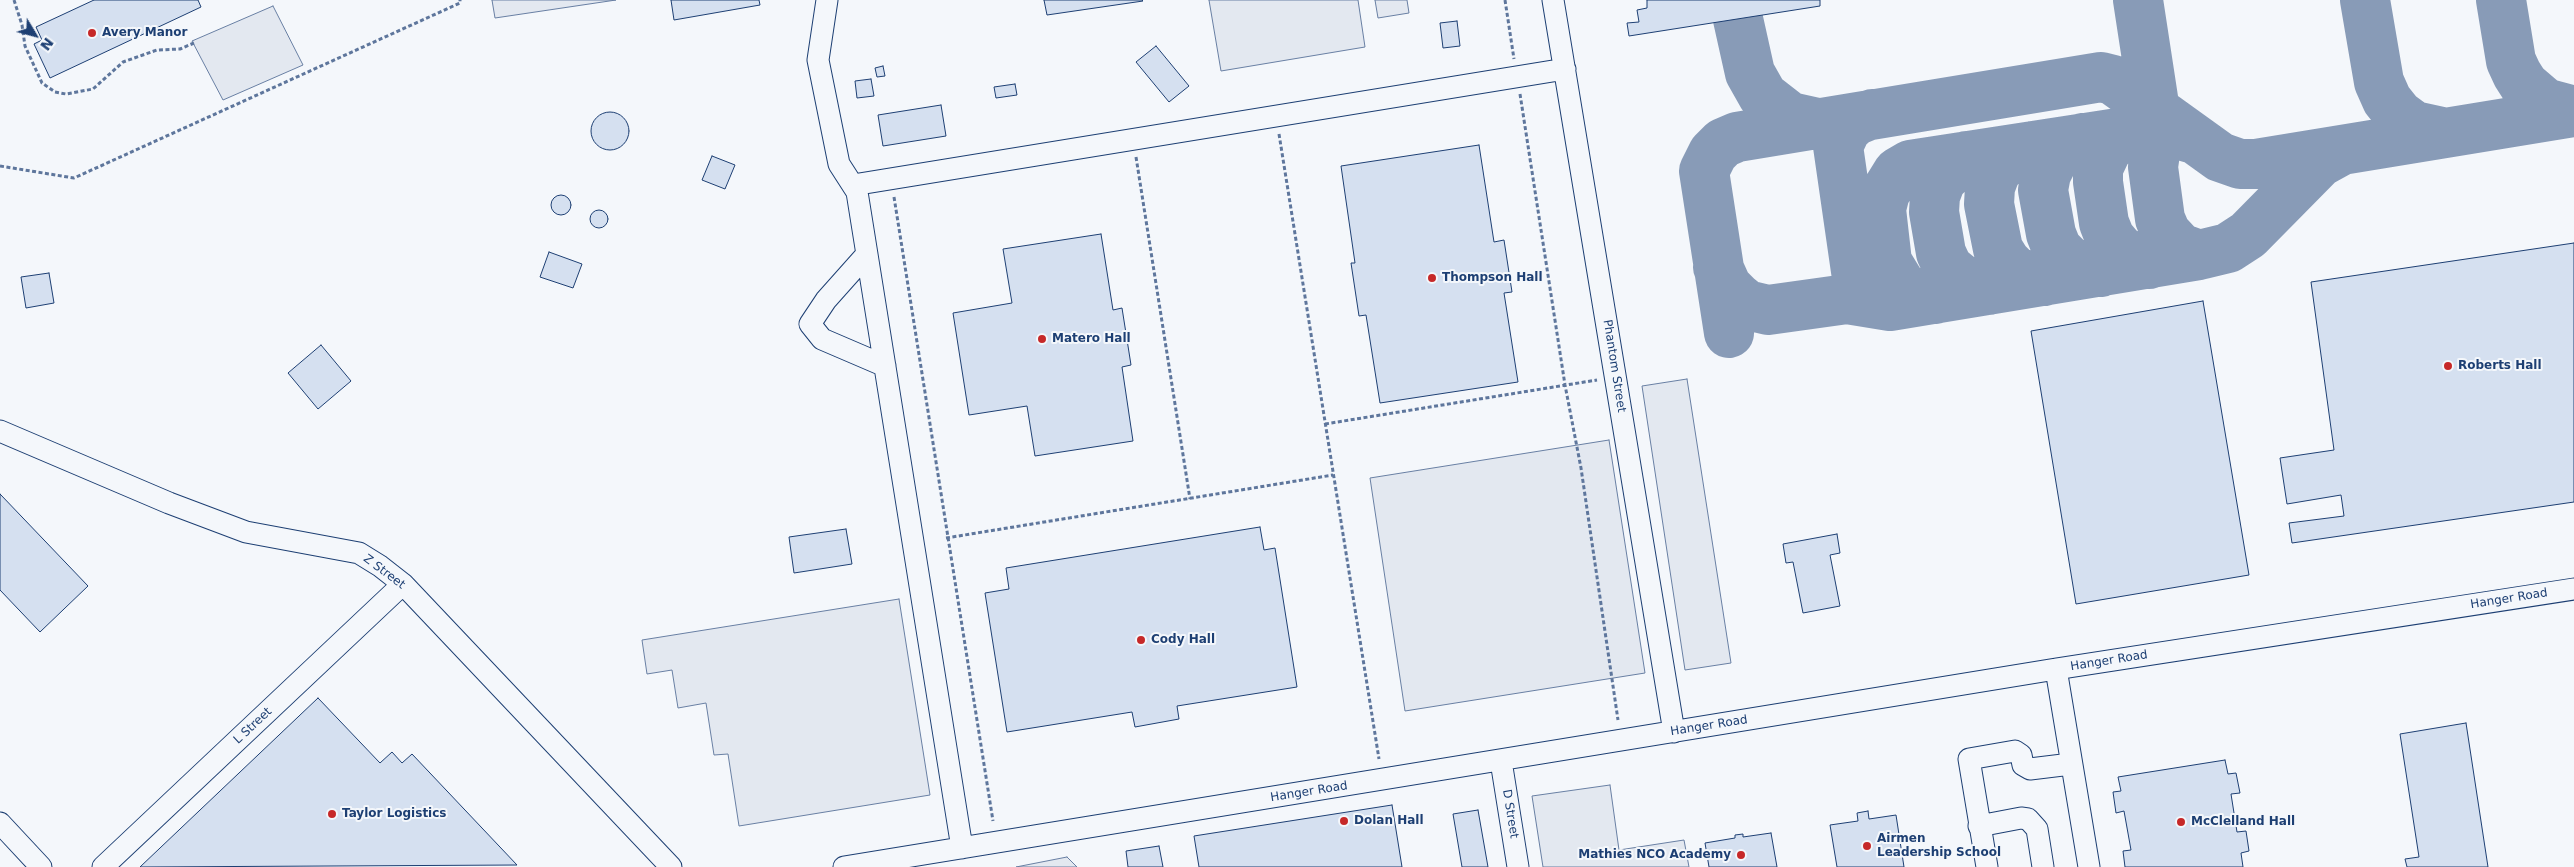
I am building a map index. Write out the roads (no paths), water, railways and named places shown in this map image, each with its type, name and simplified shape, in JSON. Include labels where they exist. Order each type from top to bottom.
[{"type":"street","points":[[828,0],[818,60],[839,164],[857,192],[962,848]]},
{"type":"street","name":"Phantom Street","points":[[1553,0],[1674,732]]},
{"type":"street","points":[[852,185],[1565,69]]},
{"type":"street","points":[[867,254],[826,300],[810,324],[822,339],[885,366]]},
{"type":"street","name":"Z Street","points":[[0,431],[169,503],[246,532],[359,553],[380,566],[404,584],[671,867]]},
{"type":"street","name":"L Street","points":[[103,867],[404,584]]},
{"type":"street","name":"Hanger Road","points":[[844,867],[2056,669],[2574,589]]},
{"type":"street","points":[[2056,669],[2088,867]]},
{"type":"street","points":[[1987,867],[1969,759],[2015,751],[2022,755],[2023,766],[2030,769],[2071,764]]},
{"type":"street","name":"D Street","points":[[1501,760],[1518,867]]},
{"type":"street","points":[[1979,826],[2021,818],[2028,819],[2037,829],[2043,867]]},
{"type":"street","points":[[0,823],[40,867]]},
{"type":"place","name":"Avery Manor","points":[[92,33]]},
{"type":"place","name":"Thompson Hall","points":[[1432,278]]},
{"type":"place","name":"Matero Hall","points":[[1042,339]]},
{"type":"place","name":"Roberts Hall","points":[[2448,366]]},
{"type":"place","name":"Cody Hall","points":[[1141,640]]},
{"type":"place","name":"Taylor Logistics","points":[[332,814]]},
{"type":"place","name":"Dolan Hall","points":[[1344,821]]},
{"type":"place","name":"McClelland Hall","points":[[2181,822]]},
{"type":"place","name":"Airmen Leadership School","points":[[1867,846]]},
{"type":"place","name":"Mathies NCO Academy","points":[[1741,855]]}]
